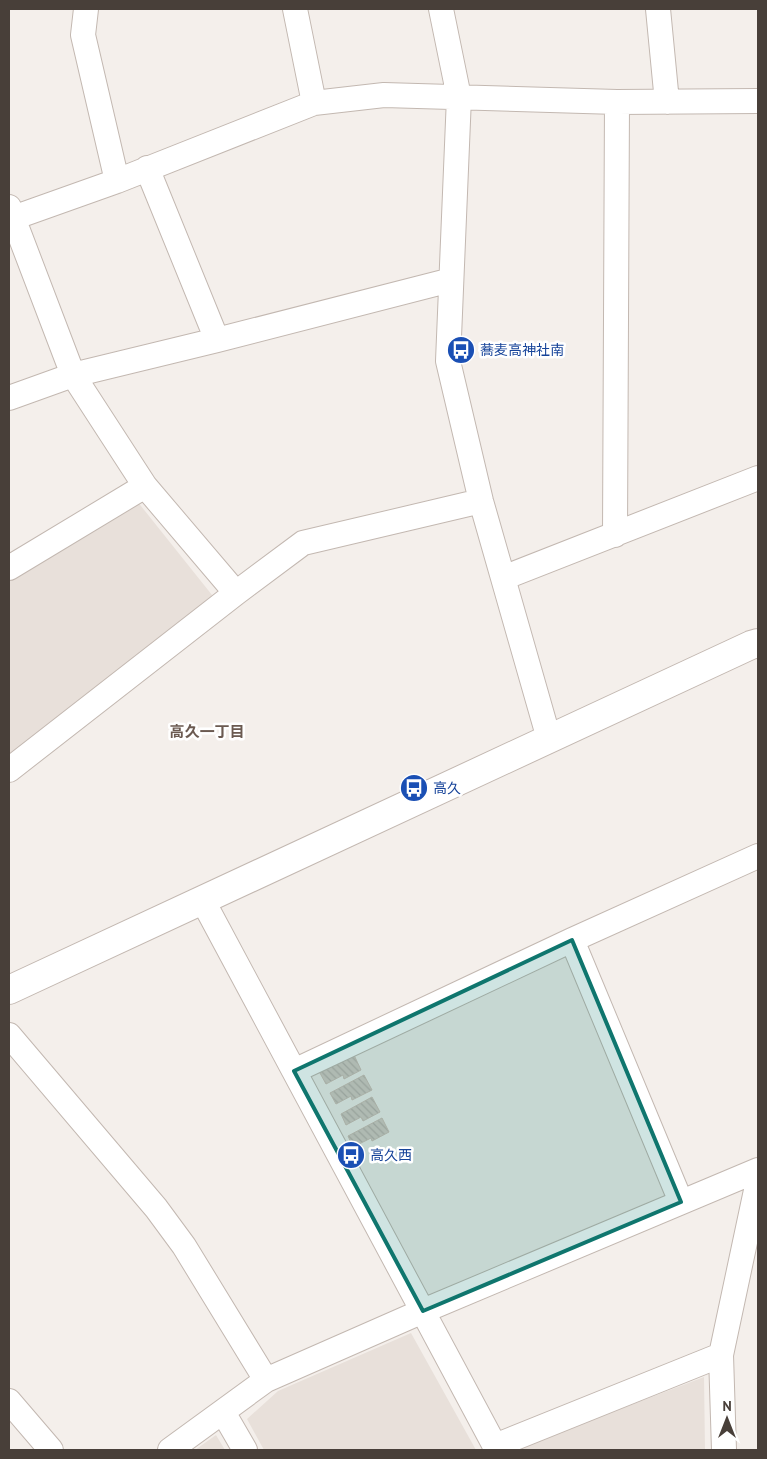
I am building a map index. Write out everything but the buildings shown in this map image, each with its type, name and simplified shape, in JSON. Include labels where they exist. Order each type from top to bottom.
[{"type":"street","points":[[86,9],[83,35],[116,181]]},
{"type":"street","points":[[295,9],[314,103]]},
{"type":"street","points":[[441,9],[459,98],[448,360],[481,501],[549,739]]},
{"type":"street","points":[[658,9],[667,102]]},
{"type":"street","points":[[236,593],[145,486],[73,375],[11,213],[116,181],[314,103],[384,95],[618,102],[758,101]]},
{"type":"street","points":[[615,535],[618,102]]},
{"type":"street","points":[[147,168],[217,340]]},
{"type":"street","points":[[9,398],[73,375],[451,280]]},
{"type":"street","points":[[503,578],[758,478]]},
{"type":"street","points":[[9,568],[145,486]]},
{"type":"street","points":[[9,770],[303,543],[481,501]]},
{"type":"street","points":[[9,990],[742,649],[758,644]]},
{"type":"street","points":[[294,1071],[572,940],[758,856]]},
{"type":"street","points":[[203,901],[496,1448],[722,1355]]},
{"type":"street","points":[[572,940],[681,1202]]},
{"type":"street","points":[[9,1034],[156,1208],[184,1246],[266,1380]]},
{"type":"street","points":[[170,1450],[266,1380],[422,1311],[758,1170]]},
{"type":"street","points":[[724,1450],[722,1355],[758,1181]]},
{"type":"street","points":[[10,1405],[51,1450]]},
{"type":"street","points":[[223,1412],[245,1450]]},
{"type":"highlighted area","points":[[572,940],[681,1202],[423,1311],[294,1071]]},
{"type":"shaded area","points":[[137,501],[216,600],[9,757],[9,579]]},
{"type":"shaded area","points":[[411,1333],[476,1450],[264,1450],[247,1419],[278,1391]]},
{"type":"shaded area","points":[[704,1377],[705,1450],[513,1450]]},
{"type":"shaded area","points":[[216,1435],[225,1450],[195,1450]]},
{"type":"place","name":"蕎麦高神社南","points":[[461,350]]},
{"type":"place","name":"高久","points":[[414,788]]},
{"type":"place","name":"高久西","points":[[351,1155]]},
{"type":"district","name":"高久一丁目","points":[[207,732]]}]
